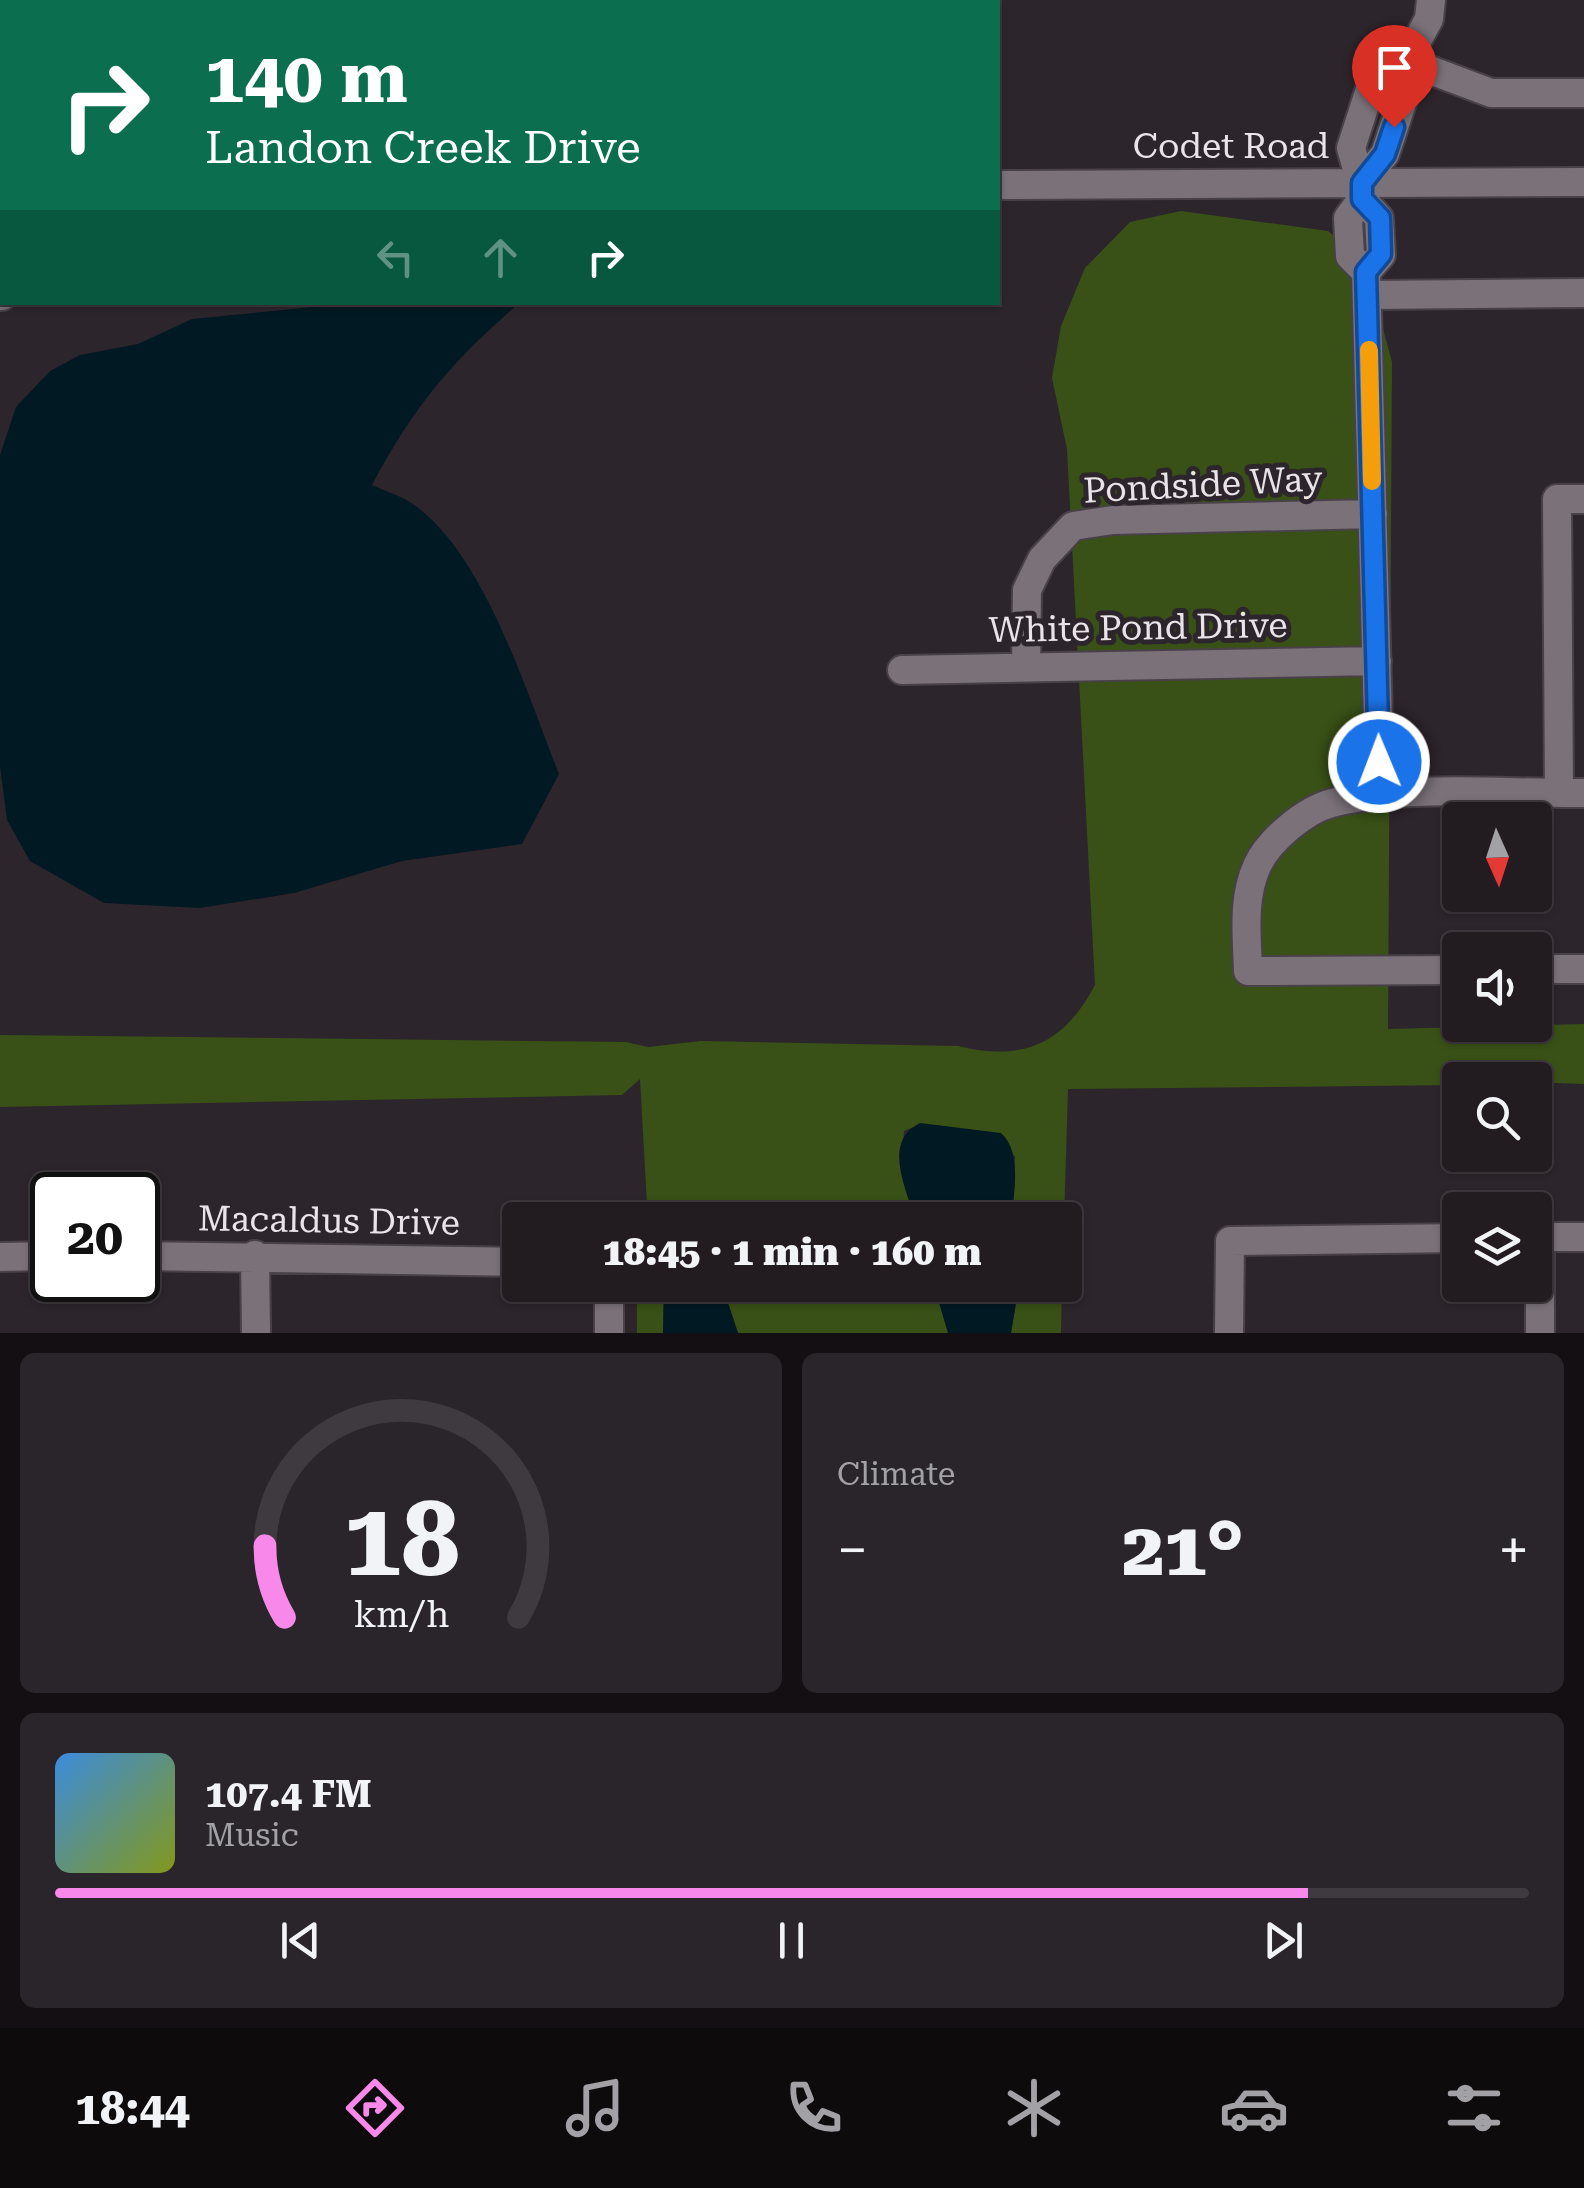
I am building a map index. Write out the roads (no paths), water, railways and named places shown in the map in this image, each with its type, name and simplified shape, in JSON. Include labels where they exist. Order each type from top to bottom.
[{"type":"street","points":[[1380,796],[1367,283],[1350,256],[1348,218],[1362,191],[1351,148],[1371,86],[1406,61],[1429,18],[1431,0]]},
{"type":"street","points":[[1406,61],[1492,93],[1584,93]]},
{"type":"street","name":"Codet Road","points":[[1000,185],[1362,191],[1584,182]]},
{"type":"street","points":[[1367,283],[1584,294]]},
{"type":"street","points":[[1442,970],[1248,971],[1247,903],[1258,864],[1284,831],[1328,804],[1380,796],[1571,793],[1558,499],[1584,499]]},
{"type":"street","name":"Pondside Way","points":[[1026,667],[1027,590],[1042,560],[1074,526],[1113,520],[1373,514]]},
{"type":"street","name":"White Pond Drive","points":[[902,670],[1377,661]]},
{"type":"street","points":[[1552,969],[1584,969]]},
{"type":"street","points":[[1552,1237],[1584,1238]]},
{"type":"street","points":[[1228,1333],[1230,1240],[1442,1238]]},
{"type":"street","points":[[0,1256],[30,1256]]},
{"type":"street","name":"Macaldus Drive","points":[[160,1256],[502,1262]]},
{"type":"street","points":[[256,1256],[256,1333]]},
{"type":"street","points":[[609,1302],[609,1333]]},
{"type":"street","points":[[1539,1302],[1540,1333]]},
{"type":"water","points":[[334,305],[517,305],[436,386],[372,485],[408,501],[435,523],[459,552],[500,625],[517,665],[559,774],[522,844],[402,861],[294,893],[200,908],[104,903],[30,861],[7,820],[0,766],[0,455],[16,407],[50,371],[80,355],[138,344],[192,319]]},
{"type":"water","points":[[920,1123],[1001,1133],[1012,1151],[1014,1202],[910,1202],[899,1153],[909,1131]]},
{"type":"water","points":[[664,1302],[728,1302],[738,1333],[663,1333]]},
{"type":"water","points":[[939,1302],[1016,1302],[1011,1333],[948,1333]]}]
